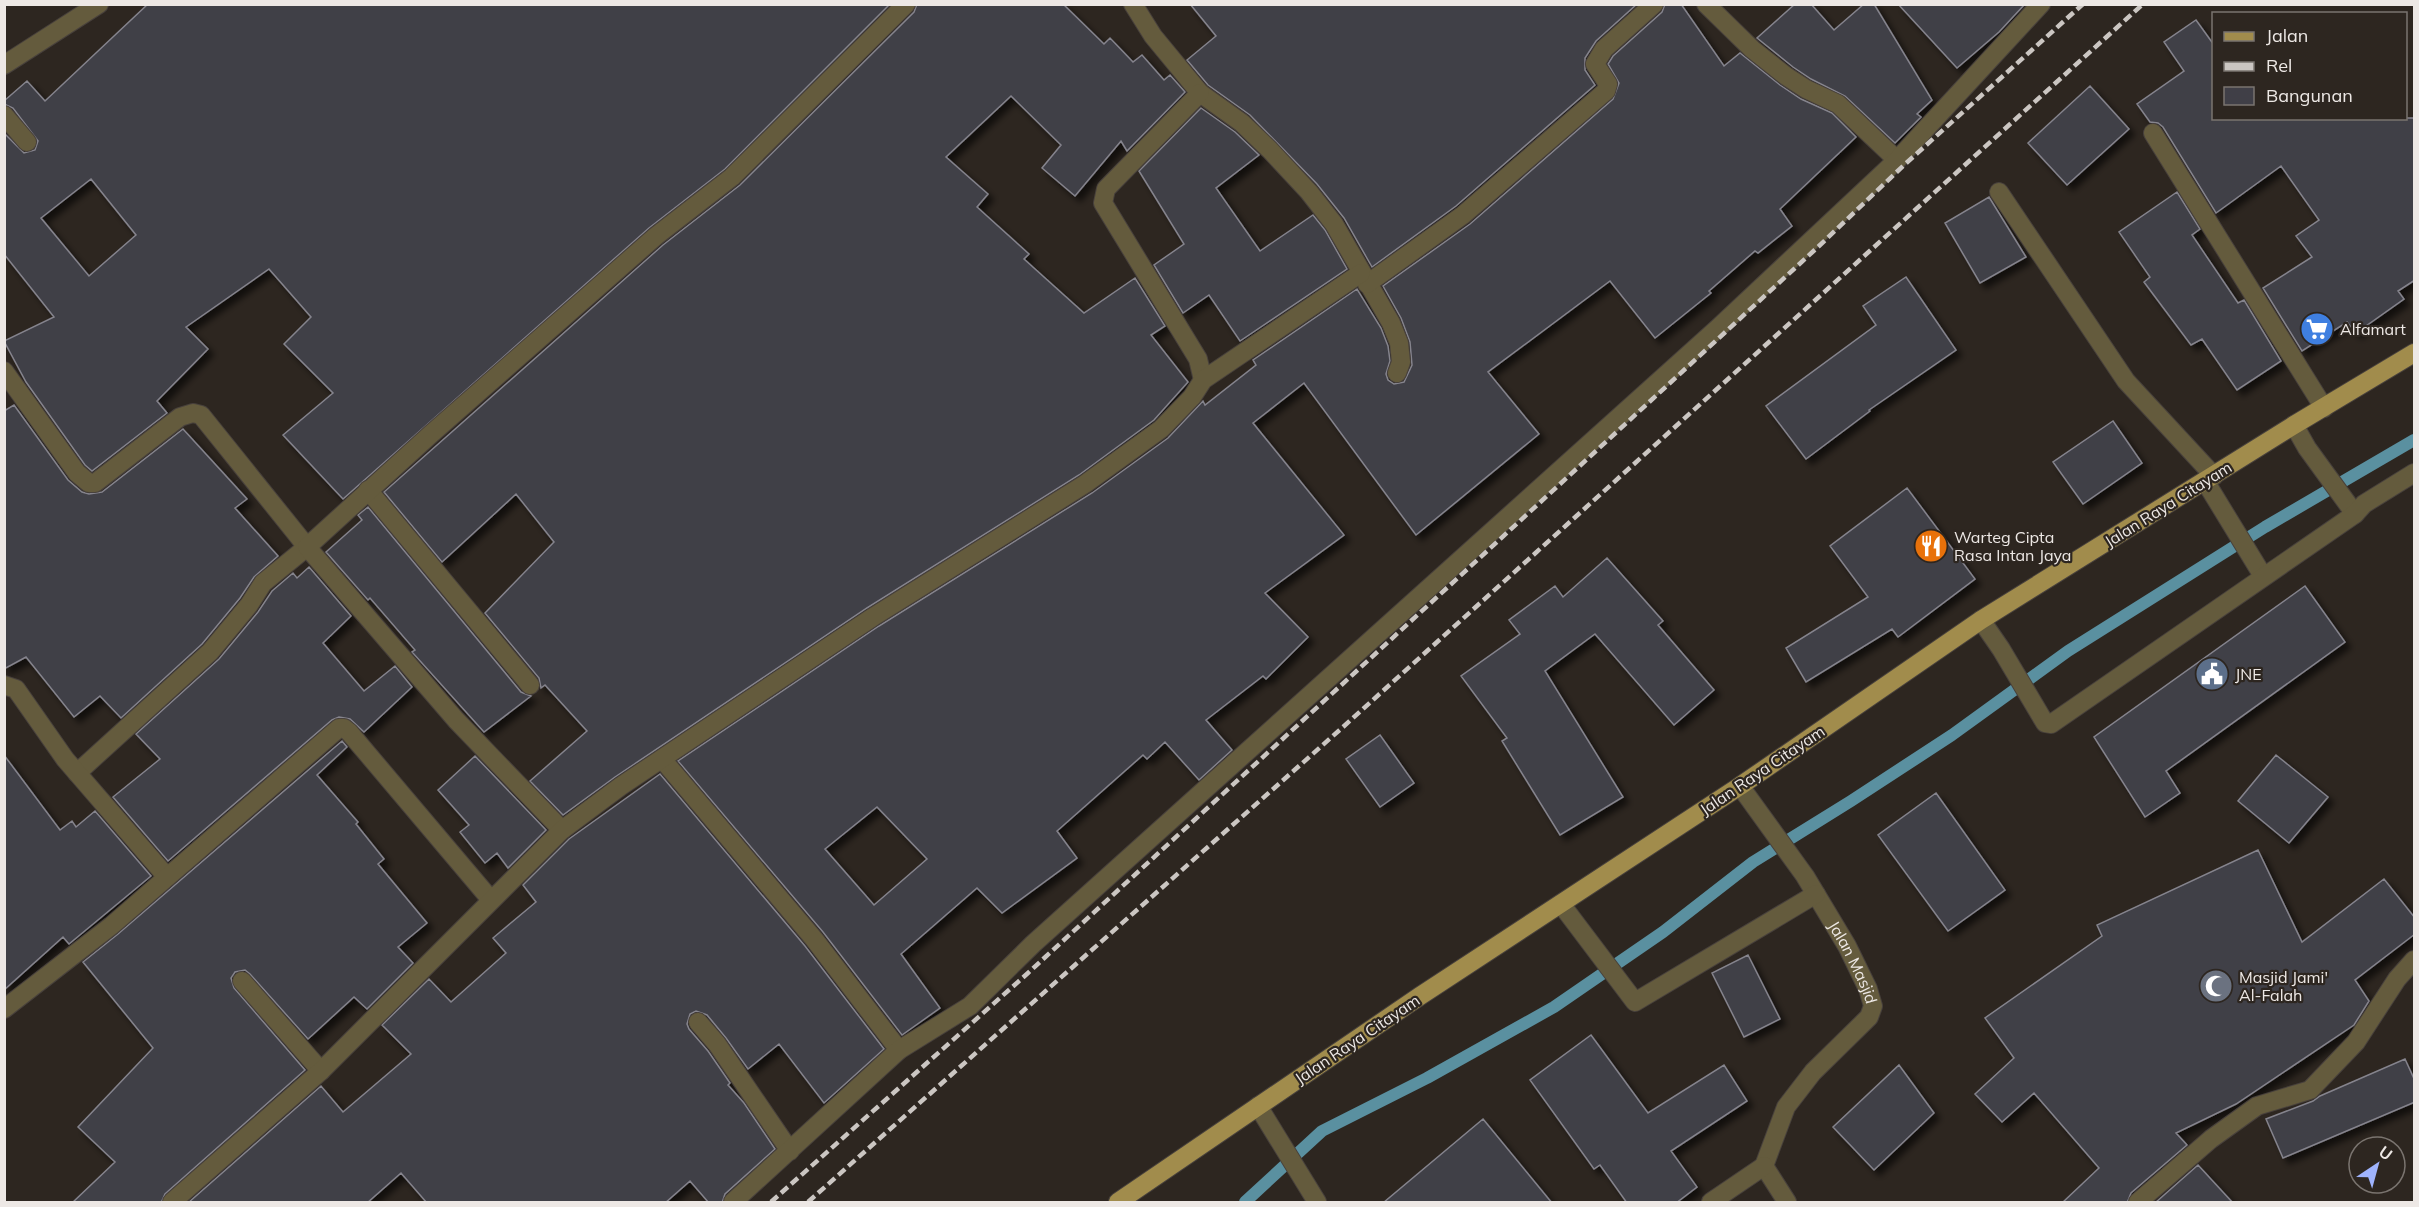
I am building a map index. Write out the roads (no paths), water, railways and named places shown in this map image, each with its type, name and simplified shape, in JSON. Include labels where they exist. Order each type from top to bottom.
[{"type":"main road","name":"Jalan Raya Citayam","points":[[1126,1200],[1258,1106],[1420,996],[1740,786],[1980,620],[2294,425],[2415,353]]},
{"type":"street","points":[[4,65],[99,4]]},
{"type":"street","points":[[77,772],[210,652],[249,605],[263,583],[656,236],[732,177],[906,4]]},
{"type":"street","points":[[1133,4],[1153,36],[1200,93],[1242,123],[1309,192],[1334,224],[1391,323],[1400,343],[1401,362],[1397,373]]},
{"type":"street","points":[[172,1203],[321,1071],[562,830],[662,759],[873,616],[1085,484],[1161,429],[1192,397],[1203,380],[1463,215],[1606,91],[1608,84],[1596,64],[1604,49],[1654,4]]},
{"type":"street","points":[[1706,4],[1752,49],[1786,76],[1806,89],[1838,104],[1897,160]]},
{"type":"street","points":[[733,1203],[899,1050],[970,1006],[1051,928],[1718,328],[1897,160],[2031,8]]},
{"type":"street","points":[[1200,93],[1106,189],[1102,203],[1198,359],[1203,380]]},
{"type":"street","points":[[4,115],[27,142]]},
{"type":"street","points":[[2153,133],[2324,408]]},
{"type":"street","points":[[1999,192],[2126,381],[2209,478],[2219,504],[2263,576]]},
{"type":"street","points":[[4,371],[77,473],[89,483],[95,483],[180,417],[194,413],[201,415],[307,546],[463,728],[562,830]]},
{"type":"street","points":[[2294,425],[2307,448],[2355,514]]},
{"type":"street","points":[[1980,620],[2001,649],[2044,723],[2051,724],[2355,514],[2364,504],[2415,474]]},
{"type":"street","points":[[368,490],[530,685]]},
{"type":"street","points":[[4,685],[16,688],[77,772],[167,877]]},
{"type":"street","points":[[4,1009],[111,926],[332,732],[344,728],[491,900]]},
{"type":"street","points":[[662,759],[814,939],[899,1050]]},
{"type":"street","name":"Jalan Masjid","points":[[1740,786],[1806,876],[1847,946],[1868,989],[1873,1006],[1869,1017],[1813,1072],[1786,1107],[1764,1166]]},
{"type":"street","points":[[1561,904],[1635,1002],[1816,894]]},
{"type":"street","points":[[2138,1203],[2211,1139],[2257,1106],[2310,1090],[2356,1042],[2397,980],[2415,960]]},
{"type":"street","points":[[242,981],[321,1071]]},
{"type":"street","points":[[698,1022],[717,1044],[790,1151]]},
{"type":"street","points":[[1258,1106],[1317,1203]]},
{"type":"street","points":[[1711,1203],[1764,1166],[1786,1203]]},
{"type":"waterway","points":[[1245,1202],[1322,1131],[1427,1078],[1554,1007],[1663,932],[1753,862],[1952,735],[2068,651],[2265,527],[2414,440]]},
{"type":"railway","points":[[771,1202],[1028,973],[1819,246],[1903,166],[2083,4]]},
{"type":"railway","points":[[808,1202],[1343,727],[2143,4]]},
{"type":"place","name":"Alfamart","points":[[2317,329]]},
{"type":"place","name":"Warteg Cipta Rasa Intan Jaya","points":[[1931,546]]},
{"type":"place","name":"JNE","points":[[2212,674]]},
{"type":"place","name":"Masjid Jami' Al-Falah","points":[[2216,986]]}]
